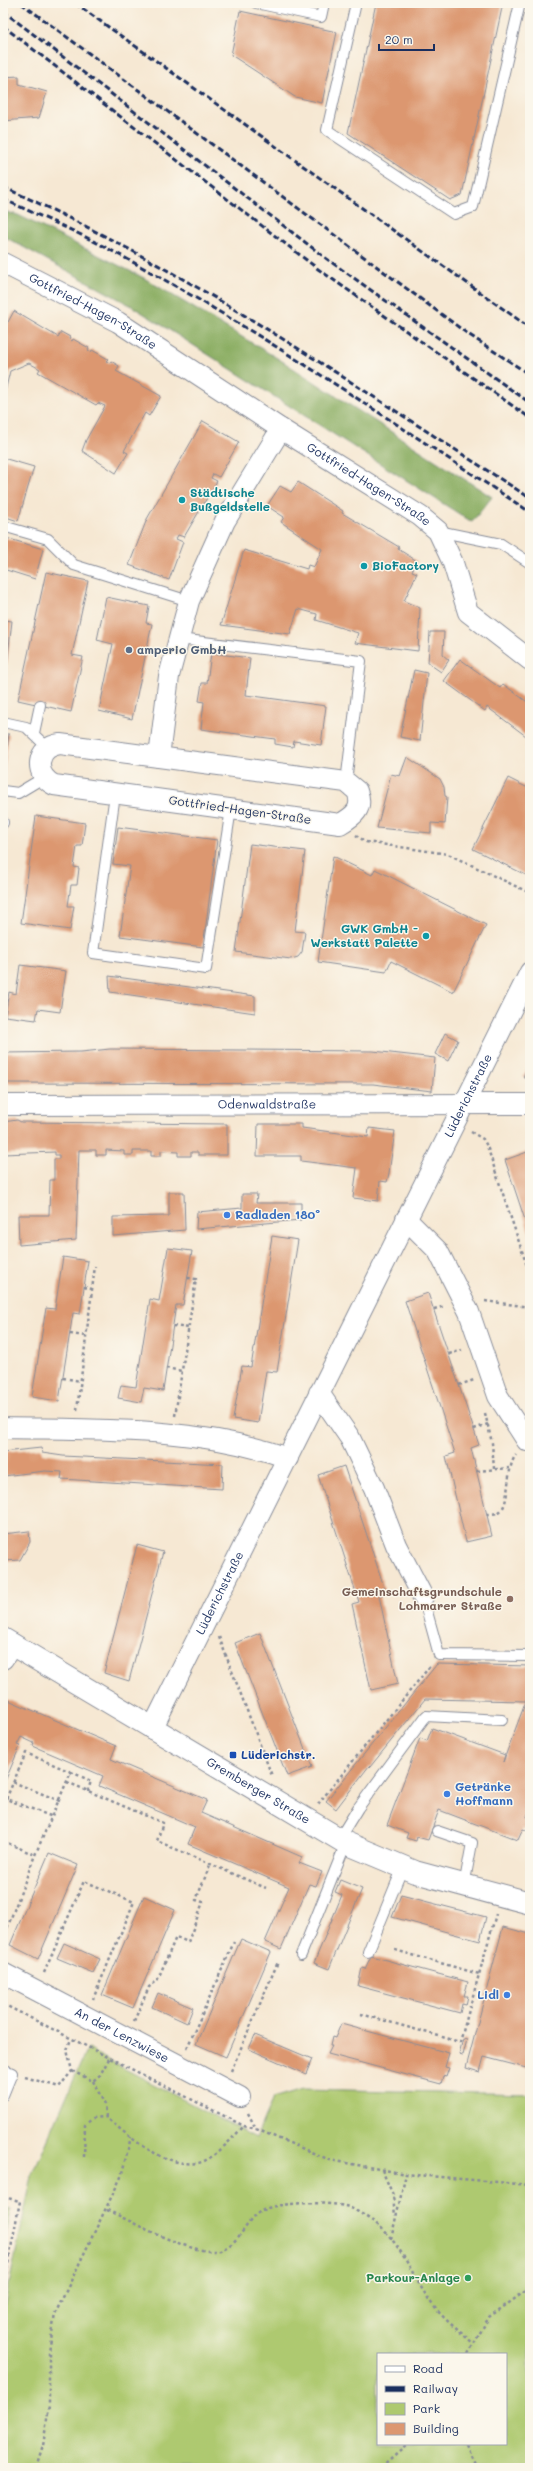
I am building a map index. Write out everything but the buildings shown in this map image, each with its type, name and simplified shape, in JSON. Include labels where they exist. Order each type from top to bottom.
[{"type":"street","name":"Gottfried-Hagen-Straße","points":[[3,263],[118,322],[281,429],[420,516],[438,531],[453,563],[468,612],[530,660]]},
{"type":"street","points":[[159,757],[169,676],[189,601],[225,522],[281,429]]},
{"type":"street","points":[[44,778],[39,765],[40,758],[48,748],[60,744],[346,782],[357,792],[360,805],[353,816],[340,824]]},
{"type":"street","name":"Gottfried-Hagen-Straße","points":[[44,778],[54,785],[340,824]]},
{"type":"street","name":"Lüderichstraße","points":[[152,1729],[406,1219],[466,1103],[530,972]]},
{"type":"street","name":"Odenwaldstraße","points":[[3,1105],[530,1104]]},
{"type":"street","points":[[406,1219],[438,1251],[465,1301],[498,1396],[527,1441]]},
{"type":"street","points":[[319,1393],[350,1438],[374,1488],[396,1545],[423,1598]]},
{"type":"street","points":[[3,1428],[173,1433],[255,1447],[288,1458]]},
{"type":"street","name":"Gremberger Straße","points":[[6,1647],[152,1729],[342,1841],[403,1867],[464,1886],[530,1903]]},
{"type":"street","name":"An der Lenzwiese","points":[[3,1973],[232,2092]]},
{"type":"lane","points":[[256,3],[321,17],[324,3]]},
{"type":"lane","points":[[356,3],[327,130],[454,214],[473,206],[520,3]]},
{"type":"lane","points":[[3,526],[48,539],[74,565],[189,601]]},
{"type":"lane","points":[[438,531],[501,544],[530,563]]},
{"type":"lane","points":[[179,639],[361,661],[346,782]]},
{"type":"lane","points":[[34,733],[40,705]]},
{"type":"lane","points":[[3,722],[26,727],[48,748]]},
{"type":"lane","points":[[3,791],[18,793],[44,778]]},
{"type":"lane","points":[[115,794],[93,953],[206,969],[232,810]]},
{"type":"lane","points":[[423,1598],[439,1655],[530,1656]]},
{"type":"lane","points":[[301,1955],[342,1841],[358,1808],[426,1716],[502,1720]]},
{"type":"lane","points":[[436,1831],[472,1843],[464,1886]]},
{"type":"lane","points":[[368,1952],[403,1867]]},
{"type":"lane","points":[[3,2095],[8,2071]]},
{"type":"path","points":[[340,824],[366,842],[448,854],[530,893]]},
{"type":"path","points":[[455,1124],[483,1139],[487,1146],[530,1275]]},
{"type":"path","points":[[76,1430],[80,1381],[95,1266]]},
{"type":"path","points":[[173,1433],[196,1279],[188,1278]]},
{"type":"path","points":[[84,1287],[92,1289]]},
{"type":"path","points":[[465,1301],[473,1299],[530,1307]]},
{"type":"path","points":[[173,1326],[189,1328]]},
{"type":"path","points":[[70,1334],[86,1336]]},
{"type":"path","points":[[166,1368],[182,1371]]},
{"type":"path","points":[[63,1378],[80,1381]]},
{"type":"path","points":[[487,1514],[499,1512],[504,1507],[509,1468],[512,1459],[527,1441]]},
{"type":"path","points":[[477,1471],[509,1468]]},
{"type":"path","points":[[210,1613],[273,1779]]},
{"type":"path","points":[[306,1819],[439,1655]]},
{"type":"path","points":[[53,1817],[6,1799],[26,1753],[91,1781],[88,1791]]},
{"type":"path","points":[[3,1939],[35,1855],[60,1801],[71,1772]]},
{"type":"path","points":[[13,1782],[60,1801]]},
{"type":"path","points":[[67,1782],[163,1823],[157,1841],[266,1888]]},
{"type":"path","points":[[3,1841],[35,1855]]},
{"type":"path","points":[[127,2038],[149,1987],[157,1981],[176,1937],[188,1942],[203,1902],[196,1900],[210,1865]]},
{"type":"path","points":[[36,1991],[84,1881],[134,1902],[86,2016]]},
{"type":"path","points":[[361,2014],[460,2042],[501,1896]]},
{"type":"path","points":[[180,2065],[234,1942]]},
{"type":"path","points":[[395,1950],[479,1974]]},
{"type":"path","points":[[256,2129],[232,2092],[278,1962]]},
{"type":"path","points":[[3,2004],[244,2126],[256,2129],[330,2160],[406,2174],[530,2185]]},
{"type":"path","points":[[71,2039],[67,2050],[72,2071]]},
{"type":"path","points":[[93,2081],[100,2075],[110,2057]]},
{"type":"path","points":[[8,2071],[59,2087],[72,2071]]},
{"type":"path","points":[[72,2071],[93,2081],[105,2105],[106,2117]]},
{"type":"path","points":[[84,2157],[85,2125],[93,2118],[106,2117],[131,2137],[160,2155],[179,2162],[199,2162],[219,2150],[244,2126]]},
{"type":"path","points":[[36,2468],[44,2446],[49,2406],[48,2352],[55,2314],[86,2246],[107,2210],[121,2177],[131,2137]]},
{"type":"path","points":[[381,2170],[393,2195],[396,2219]]},
{"type":"path","points":[[392,2239],[406,2174]]},
{"type":"path","points":[[3,2197],[20,2201],[3,2290]]},
{"type":"path","points":[[107,2210],[199,2251],[220,2250],[235,2240],[261,2211],[292,2203],[346,2206],[374,2223],[392,2239],[413,2270],[427,2298],[448,2322],[473,2343]]},
{"type":"path","points":[[468,2353],[489,2317],[530,2288]]},
{"type":"path","points":[[381,2468],[407,2445]]},
{"type":"path","points":[[466,2445],[477,2468]]},
{"type":"green space","points":[[3,211],[18,215],[144,278],[282,361],[492,497],[472,522],[130,305],[3,236]]},
{"type":"green space","points":[[87,2049],[256,2138],[273,2098],[302,2089],[530,2094],[530,2468],[3,2468],[3,2313],[32,2176]]},
{"type":"green space","points":[[3,2209],[11,2210],[3,2250]]},
{"type":"railway","points":[[21,3],[468,334],[530,375]]},
{"type":"railway","points":[[75,3],[530,328]]},
{"type":"railway","points":[[3,11],[327,259],[530,403]]},
{"type":"railway","points":[[3,26],[318,269],[530,418]]},
{"type":"railway","points":[[3,187],[140,255],[207,293],[337,373],[530,498]]},
{"type":"railway","points":[[3,199],[101,245],[211,307],[318,373],[530,512]]},
{"type":"place","name":"Städtische Bußgeldstelle","points":[[182,500]]},
{"type":"place","name":"BioFactory","points":[[364,566]]},
{"type":"place","name":"amperio GmbH","points":[[129,650]]},
{"type":"place","name":"GWK GmbH - Werkstatt Palette","points":[[426,936]]},
{"type":"place","name":"Radladen 180°","points":[[227,1215]]},
{"type":"place","name":"Gemeinschaftsgrundschule Lohmarer Straße","points":[[510,1599]]},
{"type":"place","name":"Lüderichstr.","points":[[233,1755]]},
{"type":"place","name":"Getränke Hoffmann","points":[[447,1794]]},
{"type":"place","name":"Lidl","points":[[507,1995]]},
{"type":"place","name":"Parkour-Anlage","points":[[468,2278]]}]
